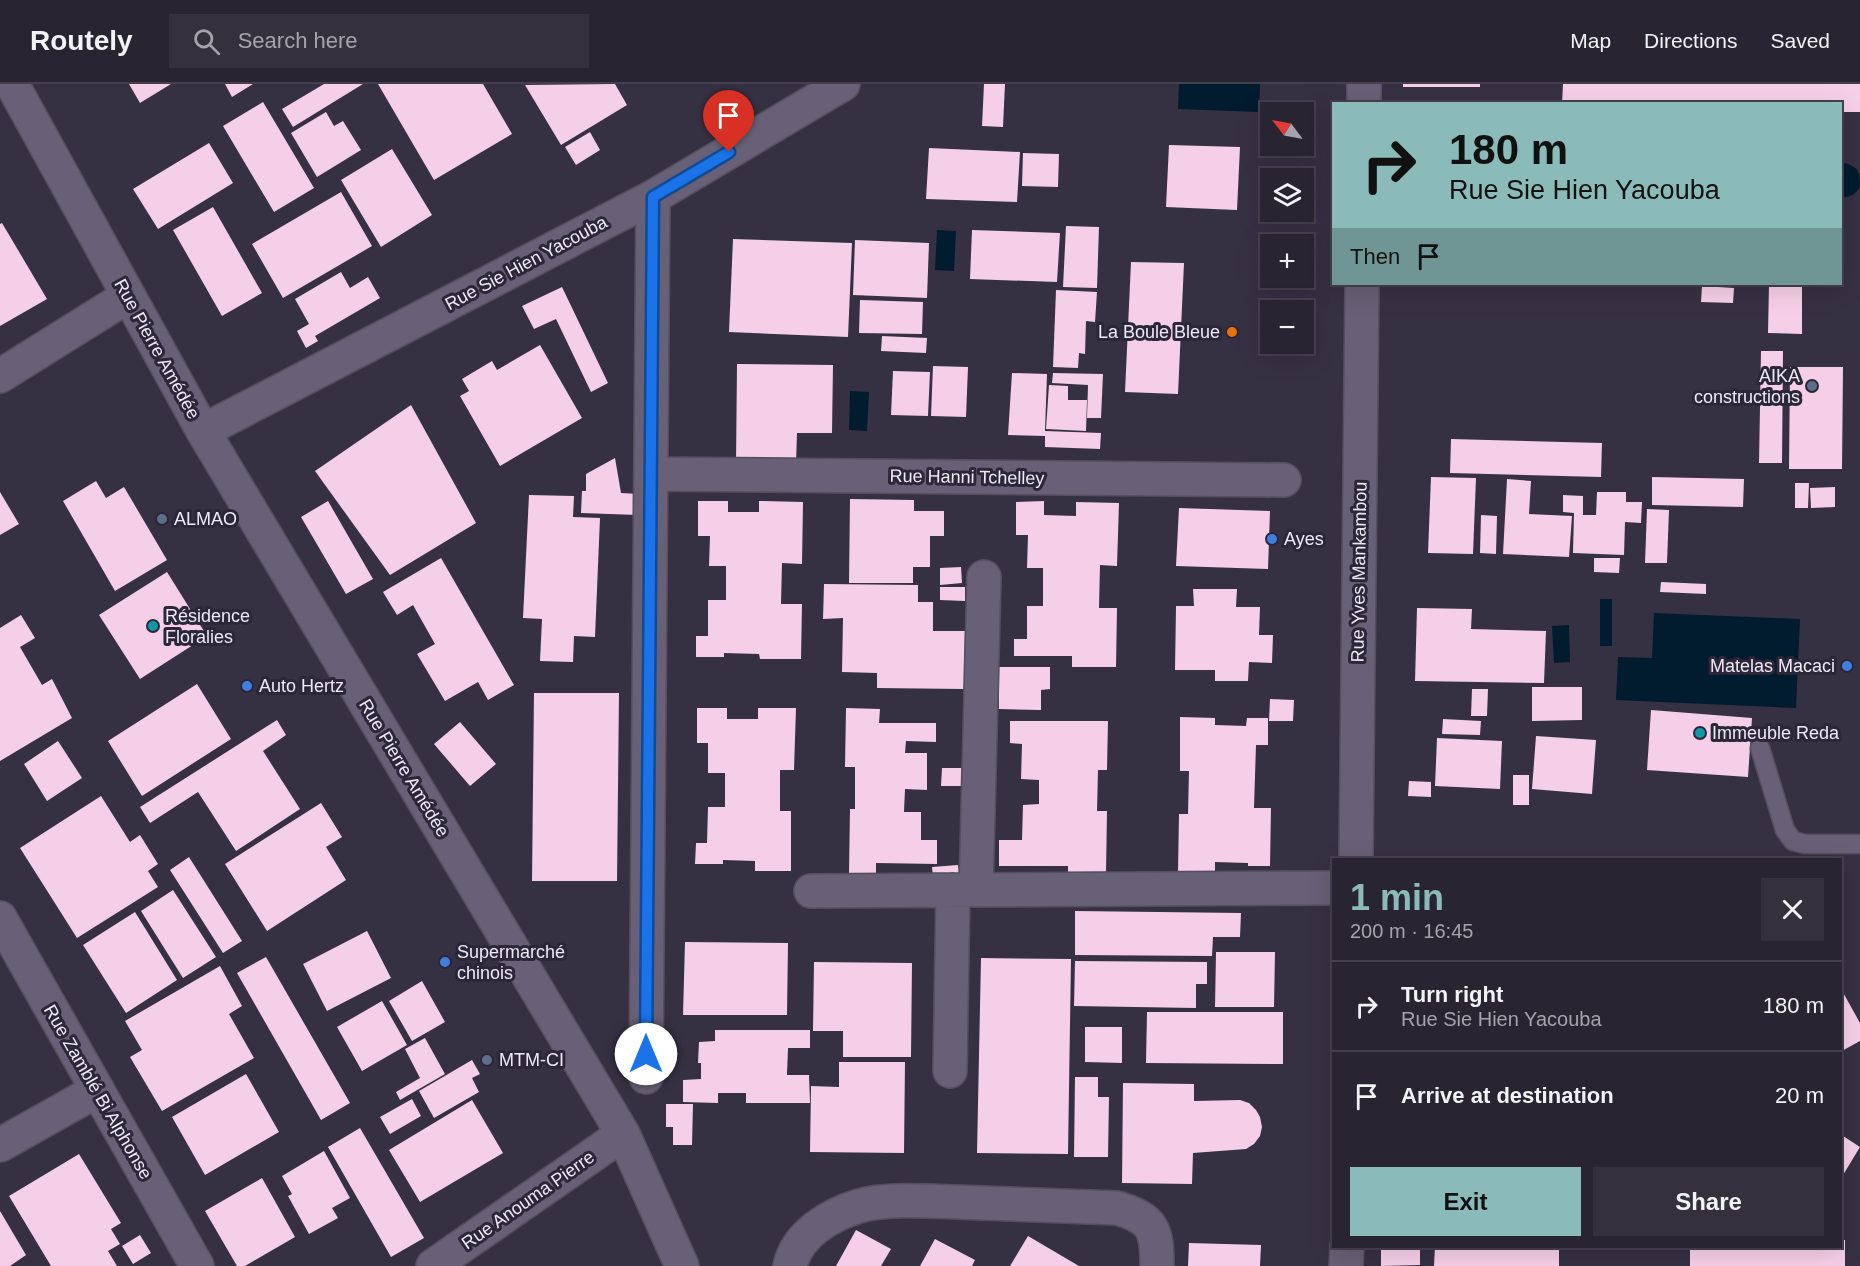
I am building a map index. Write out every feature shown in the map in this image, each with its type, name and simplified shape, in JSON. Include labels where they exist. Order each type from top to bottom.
[{"type":"street","name":"Rue Pierre Amédée","points":[[12,84],[203,431],[623,1134],[682,1266]]},
{"type":"street","name":"Rue Sie Hien Yacouba","points":[[203,431],[653,197],[843,84]]},
{"type":"street","points":[[1364,84],[1364,102]]},
{"type":"street","points":[[646,1077],[653,197]]},
{"type":"street","name":"Rue Yves Mankambou","points":[[1356,858],[1362,285]]},
{"type":"street","points":[[0,376],[128,296]]},
{"type":"street","name":"Rue Hanni Tchelley","points":[[651,474],[1284,480]]},
{"type":"street","points":[[950,1071],[984,577]]},
{"type":"street","points":[[811,891],[1332,888]]},
{"type":"street","name":"Rue Zamblé Bi Alphonse","points":[[0,918],[197,1266]]},
{"type":"street","points":[[0,1145],[96,1091]]},
{"type":"street","name":"Rue Anouma Pierre","points":[[434,1266],[623,1134]]},
{"type":"street","points":[[790,1266],[791,1259],[807,1234],[833,1216],[862,1205],[910,1200],[1117,1208],[1135,1214],[1148,1223],[1157,1238],[1157,1266]]},
{"type":"street","points":[[1346,1266],[1347,1248]]},
{"type":"lane","points":[[1760,748],[1785,830],[1793,842],[1860,844]]},
{"type":"water","points":[[1179,84],[1260,84],[1259,112],[1178,109]]},
{"type":"water","points":[[1842,164],[1853,166],[1860,177],[1860,186],[1857,191],[1847,197],[1842,197]]},
{"type":"water","points":[[937,230],[956,231],[954,271],[935,270]]},
{"type":"water","points":[[850,391],[869,392],[867,431],[849,430]]},
{"type":"water","points":[[1600,599],[1612,599],[1612,646],[1600,646]]},
{"type":"water","points":[[1654,613],[1800,619],[1796,708],[1616,700],[1618,657],[1652,658]]},
{"type":"water","points":[[1569,625],[1570,662],[1554,663],[1552,626]]},
{"type":"building","points":[[129,84],[171,84],[140,103]]},
{"type":"building","points":[[225,84],[253,84],[232,97]]},
{"type":"building","points":[[324,84],[363,84],[293,127],[282,109]]},
{"type":"building","points":[[378,84],[483,84],[512,134],[434,180]]},
{"type":"building","points":[[615,84],[627,105],[561,145],[525,85]]},
{"type":"building","points":[[984,84],[1005,84],[1003,127],[982,126]]},
{"type":"building","points":[[1403,84],[1480,84],[1480,87],[1403,87]]},
{"type":"building","points":[[1563,84],[1860,84],[1860,112],[1842,112],[1842,102],[1562,102]]},
{"type":"building","points":[[263,102],[314,188],[274,212],[223,126]]},
{"type":"building","points":[[326,112],[334,126],[343,121],[361,150],[317,177],[291,133]]},
{"type":"building","points":[[590,132],[600,150],[576,165],[565,147]]},
{"type":"building","points":[[209,143],[233,183],[158,229],[133,189]]},
{"type":"building","points":[[1169,145],[1240,147],[1237,210],[1166,207]]},
{"type":"building","points":[[929,148],[1020,152],[1017,202],[926,199]]},
{"type":"building","points":[[392,149],[432,215],[381,247],[341,180]]},
{"type":"building","points":[[1023,153],[1059,154],[1058,187],[1022,186]]},
{"type":"building","points":[[341,192],[372,246],[283,298],[252,244]]},
{"type":"building","points":[[213,207],[262,293],[222,316],[173,230]]},
{"type":"building","points":[[2,223],[47,299],[0,326],[0,224]]},
{"type":"building","points":[[1066,226],[1099,227],[1097,288],[1063,287]]},
{"type":"building","points":[[972,230],[1060,233],[1057,282],[970,279]]},
{"type":"building","points":[[733,239],[852,243],[848,337],[729,332]]},
{"type":"building","points":[[855,240],[929,243],[927,298],[853,295]]},
{"type":"building","points":[[1131,262],[1184,263],[1178,394],[1125,392]]},
{"type":"building","points":[[341,272],[350,288],[368,277],[380,298],[315,336],[318,341],[306,348],[297,331],[309,324],[295,299]]},
{"type":"building","points":[[1769,285],[1802,285],[1802,334],[1768,333]]},
{"type":"building","points":[[1702,286],[1734,288],[1733,303],[1701,302]]},
{"type":"building","points":[[562,287],[608,383],[591,392],[556,319],[534,329],[522,306]]},
{"type":"building","points":[[1056,290],[1097,292],[1095,322],[1086,321],[1085,354],[1079,353],[1078,368],[1053,367]]},
{"type":"building","points":[[860,300],[923,302],[922,334],[859,333]]},
{"type":"building","points":[[882,336],[927,338],[926,353],[881,351]]},
{"type":"building","points":[[540,345],[582,418],[500,466],[460,396],[469,391],[462,379],[492,361],[497,370]]},
{"type":"building","points":[[1761,351],[1783,351],[1782,463],[1759,463]]},
{"type":"building","points":[[737,364],[833,365],[832,433],[797,433],[796,464],[736,464]]},
{"type":"building","points":[[933,366],[968,367],[966,417],[931,416]]},
{"type":"building","points":[[1790,367],[1843,367],[1842,469],[1789,469]]},
{"type":"building","points":[[893,371],[930,372],[928,416],[891,415]]},
{"type":"building","points":[[1012,373],[1047,374],[1045,431],[1101,433],[1100,449],[1045,447],[1045,436],[1008,435]]},
{"type":"building","points":[[1053,373],[1103,374],[1101,418],[1087,418],[1088,385],[1052,383]]},
{"type":"building","points":[[1049,385],[1068,386],[1068,400],[1087,400],[1086,431],[1046,429]]},
{"type":"building","points":[[411,405],[476,523],[390,575],[315,471]]},
{"type":"building","points":[[1451,439],[1602,443],[1601,477],[1450,473]]},
{"type":"building","points":[[615,458],[621,493],[639,494],[638,515],[581,513],[582,491],[586,491],[586,474]]},
{"type":"building","points":[[1431,477],[1476,478],[1473,554],[1428,553]]},
{"type":"building","points":[[1652,477],[1744,479],[1743,507],[1652,505]]},
{"type":"building","points":[[1507,479],[1531,481],[1529,514],[1572,516],[1569,557],[1503,554]]},
{"type":"building","points":[[96,481],[106,498],[124,487],[167,560],[115,591],[63,501]]},
{"type":"building","points":[[1795,483],[1809,483],[1808,508],[1795,508]]},
{"type":"building","points":[[1835,487],[1835,507],[1811,508],[1810,488]]},
{"type":"building","points":[[0,492],[19,524],[0,535]]},
{"type":"building","points":[[1597,492],[1626,492],[1626,502],[1642,502],[1641,523],[1625,522],[1624,555],[1573,553],[1574,513],[1563,512],[1563,495],[1583,496],[1583,515],[1596,515]]},
{"type":"building","points":[[529,495],[574,496],[573,517],[600,518],[595,637],[574,636],[573,662],[540,661],[542,619],[523,618]]},
{"type":"building","points":[[850,499],[914,500],[914,511],[944,511],[944,536],[930,536],[930,567],[913,567],[913,583],[849,583]]},
{"type":"building","points":[[328,501],[373,579],[346,594],[301,517]]},
{"type":"building","points":[[698,501],[728,501],[728,512],[759,512],[759,501],[803,502],[802,564],[782,563],[781,604],[802,604],[801,659],[760,659],[759,654],[724,653],[724,657],[696,657],[696,636],[708,636],[708,600],[726,600],[726,566],[709,566],[710,536],[698,536]]},
{"type":"building","points":[[1044,501],[1044,515],[1076,516],[1076,502],[1119,503],[1117,566],[1100,565],[1099,608],[1117,608],[1116,667],[1072,667],[1072,656],[1014,656],[1014,639],[1027,639],[1027,606],[1043,606],[1043,568],[1027,568],[1028,535],[1016,535],[1016,502]]},
{"type":"building","points":[[1179,508],[1270,511],[1268,569],[1176,566]]},
{"type":"building","points":[[1647,509],[1669,510],[1667,563],[1645,563]]},
{"type":"building","points":[[1481,515],[1497,516],[1496,554],[1480,553]]},
{"type":"building","points":[[441,558],[514,685],[488,700],[478,682],[445,701],[417,654],[435,644],[413,605],[397,615],[383,592]]},
{"type":"building","points":[[1594,558],[1620,558],[1619,573],[1594,572]]},
{"type":"building","points":[[961,567],[962,583],[940,585],[940,568]]},
{"type":"building","name":"Résidence Floralies","points":[[167,572],[207,636],[140,679],[99,615]]},
{"type":"building","points":[[1661,582],[1706,584],[1706,594],[1660,592]]},
{"type":"building","points":[[824,584],[918,585],[918,602],[933,602],[933,631],[965,631],[964,689],[877,688],[877,673],[842,672],[843,618],[823,619]]},
{"type":"building","points":[[940,587],[965,587],[965,601],[940,600]]},
{"type":"building","points":[[1193,589],[1237,589],[1236,607],[1260,607],[1259,635],[1273,635],[1272,663],[1249,662],[1248,681],[1215,681],[1215,670],[1175,670],[1176,606],[1194,606]]},
{"type":"building","points":[[1417,608],[1472,609],[1471,629],[1546,631],[1544,683],[1415,681]]},
{"type":"building","points":[[21,615],[35,638],[20,647],[42,685],[52,679],[72,718],[0,761],[0,628]]},
{"type":"building","points":[[994,667],[1050,667],[1050,689],[1041,690],[1041,710],[999,709],[999,689],[994,689]]},
{"type":"building","points":[[197,684],[231,739],[142,796],[108,741]]},
{"type":"building","points":[[1532,687],[1582,687],[1582,720],[1532,721]]},
{"type":"building","points":[[1472,689],[1488,689],[1487,716],[1471,716]]},
{"type":"building","points":[[534,693],[619,693],[617,881],[532,881]]},
{"type":"building","points":[[1270,699],[1294,700],[1293,721],[1269,721]]},
{"type":"building","points":[[697,708],[727,708],[727,719],[758,719],[758,708],[796,708],[794,770],[780,770],[780,811],[791,811],[791,871],[755,871],[755,861],[723,860],[723,864],[695,864],[696,843],[707,843],[708,807],[725,807],[725,773],[708,773],[708,743],[697,743]]},
{"type":"building","points":[[846,708],[880,709],[879,723],[936,723],[936,742],[906,741],[905,753],[927,753],[927,790],[905,789],[904,812],[921,812],[921,840],[937,840],[937,864],[876,863],[876,873],[849,873],[850,809],[855,809],[855,767],[845,767]]},
{"type":"building","name":"Immeuble Reda","points":[[1651,710],[1752,718],[1748,777],[1647,770]]},
{"type":"building","points":[[1180,717],[1215,718],[1215,725],[1246,726],[1247,718],[1268,718],[1268,745],[1256,745],[1254,808],[1271,808],[1270,866],[1215,862],[1215,872],[1178,872],[1179,814],[1188,814],[1189,771],[1180,771]]},
{"type":"building","points":[[1443,719],[1481,721],[1480,735],[1442,734]]},
{"type":"building","points":[[277,720],[286,735],[263,751],[300,809],[236,851],[198,792],[150,823],[140,807]]},
{"type":"building","points":[[1010,721],[1108,721],[1107,770],[1098,770],[1097,811],[1107,811],[1106,873],[1068,872],[1068,866],[999,866],[999,840],[1022,840],[1023,805],[1039,804],[1039,780],[1021,779],[1022,744],[1010,743]]},
{"type":"building","points":[[460,722],[496,764],[470,786],[434,744]]},
{"type":"building","points":[[1536,736],[1596,740],[1592,794],[1532,789]]},
{"type":"building","points":[[1437,738],[1502,741],[1500,789],[1435,786]]},
{"type":"building","points":[[58,741],[82,778],[47,801],[24,764]]},
{"type":"building","points":[[942,768],[965,768],[965,786],[941,786]]},
{"type":"building","points":[[1513,775],[1529,775],[1529,805],[1513,805]]},
{"type":"building","points":[[1409,781],[1431,782],[1431,797],[1408,796]]},
{"type":"building","points":[[101,796],[130,842],[140,835],[158,864],[148,871],[158,887],[77,938],[20,848]]},
{"type":"building","points":[[321,803],[342,837],[326,847],[346,880],[267,931],[225,864]]},
{"type":"building","points":[[189,857],[242,941],[223,953],[170,870]]},
{"type":"building","points":[[958,865],[960,884],[934,886],[932,867]]},
{"type":"building","points":[[173,890],[216,957],[183,978],[141,911]]},
{"type":"building","points":[[1075,911],[1241,913],[1240,937],[1213,937],[1212,956],[1075,955]]},
{"type":"building","points":[[135,912],[177,980],[126,1013],[83,945]]},
{"type":"building","points":[[367,931],[391,978],[327,1011],[303,964]]},
{"type":"building","points":[[685,942],[788,943],[787,1015],[683,1015]]},
{"type":"building","points":[[1216,952],[1275,952],[1274,1007],[1215,1007]]},
{"type":"building","points":[[266,957],[350,1103],[321,1120],[237,973]]},
{"type":"building","points":[[981,958],[1071,959],[1068,1154],[977,1153]]},
{"type":"building","points":[[1075,961],[1207,962],[1207,984],[1196,984],[1196,1008],[1074,1006]]},
{"type":"building","points":[[814,962],[912,963],[911,1057],[843,1057],[843,1031],[813,1031]]},
{"type":"building","points":[[220,966],[242,1006],[229,1014],[254,1058],[162,1111],[130,1057],[142,1050],[125,1021]]},
{"type":"building","points":[[422,981],[445,1022],[412,1041],[389,1001]]},
{"type":"building","points":[[1842,991],[1860,1023],[1860,1041],[1842,1051]]},
{"type":"building","points":[[382,1001],[407,1045],[362,1071],[337,1027]]},
{"type":"building","points":[[1147,1012],[1283,1012],[1283,1064],[1146,1063]]},
{"type":"building","points":[[1085,1027],[1122,1027],[1122,1063],[1085,1062]]},
{"type":"building","points":[[715,1030],[810,1030],[810,1048],[788,1048],[787,1075],[809,1075],[810,1103],[746,1103],[746,1093],[718,1093],[718,1103],[683,1102],[683,1080],[701,1079],[701,1063],[698,1063],[699,1042],[715,1041]]},
{"type":"building","points":[[425,1038],[445,1074],[400,1100],[396,1092],[420,1078],[405,1049]]},
{"type":"building","points":[[472,1060],[480,1074],[472,1078],[479,1092],[434,1118],[419,1091]]},
{"type":"building","points":[[839,1062],[905,1062],[904,1153],[810,1152],[811,1086],[839,1087]]},
{"type":"building","points":[[246,1074],[279,1132],[205,1175],[172,1117]]},
{"type":"building","points":[[1075,1077],[1098,1077],[1098,1097],[1109,1097],[1108,1157],[1074,1157]]},
{"type":"building","points":[[1123,1083],[1194,1084],[1194,1101],[1240,1100],[1249,1103],[1260,1117],[1262,1127],[1260,1136],[1246,1149],[1193,1153],[1192,1184],[1122,1183]]},
{"type":"building","points":[[412,1099],[421,1116],[390,1134],[380,1117]]},
{"type":"building","points":[[472,1100],[503,1153],[420,1202],[389,1150]]},
{"type":"building","points":[[666,1104],[693,1104],[692,1145],[673,1145],[673,1127],[666,1127]]},
{"type":"building","points":[[360,1128],[424,1238],[391,1257],[328,1147]]},
{"type":"building","points":[[1842,1135],[1860,1147],[1842,1177]]},
{"type":"building","points":[[324,1151],[350,1198],[332,1208],[338,1218],[309,1234],[288,1196],[292,1194],[282,1176]]},
{"type":"building","points":[[79,1154],[121,1223],[111,1229],[120,1244],[108,1251],[117,1266],[51,1266],[9,1196]]},
{"type":"building","points":[[262,1178],[295,1237],[245,1266],[237,1266],[205,1211]]},
{"type":"building","points":[[0,1211],[26,1255],[10,1266],[0,1266]]},
{"type":"building","points":[[856,1230],[891,1249],[881,1266],[836,1266]]},
{"type":"building","points":[[140,1235],[151,1253],[133,1264],[122,1246]]},
{"type":"building","points":[[1028,1236],[1079,1266],[1010,1266]]},
{"type":"building","points":[[935,1239],[975,1260],[972,1266],[920,1266]]},
{"type":"building","points":[[1842,1240],[1845,1240],[1845,1266],[1690,1266],[1690,1248],[1842,1248]]},
{"type":"building","points":[[1189,1243],[1261,1245],[1260,1266],[1188,1266]]},
{"type":"building","points":[[1381,1248],[1420,1248],[1420,1265],[1381,1266]]},
{"type":"building","points":[[1435,1248],[1559,1248],[1559,1266],[1434,1266]]},
{"type":"place","name":"La Boule Bleue","points":[[1232,332]]},
{"type":"place","name":"AIKA constructions","points":[[1812,386]]},
{"type":"place","name":"ALMAO","points":[[162,519]]},
{"type":"place","name":"Ayes","points":[[1272,539]]},
{"type":"place","name":"Résidence Floralies","points":[[153,626]]},
{"type":"place","name":"Matelas Macaci","points":[[1847,666]]},
{"type":"place","name":"Auto Hertz","points":[[247,686]]},
{"type":"place","name":"Immeuble Reda","points":[[1700,733]]},
{"type":"place","name":"Supermarché chinois","points":[[445,962]]},
{"type":"place","name":"MTM-CI","points":[[487,1060]]},
{"type":"route","points":[[646,1054],[653,197],[729,152]]}]
